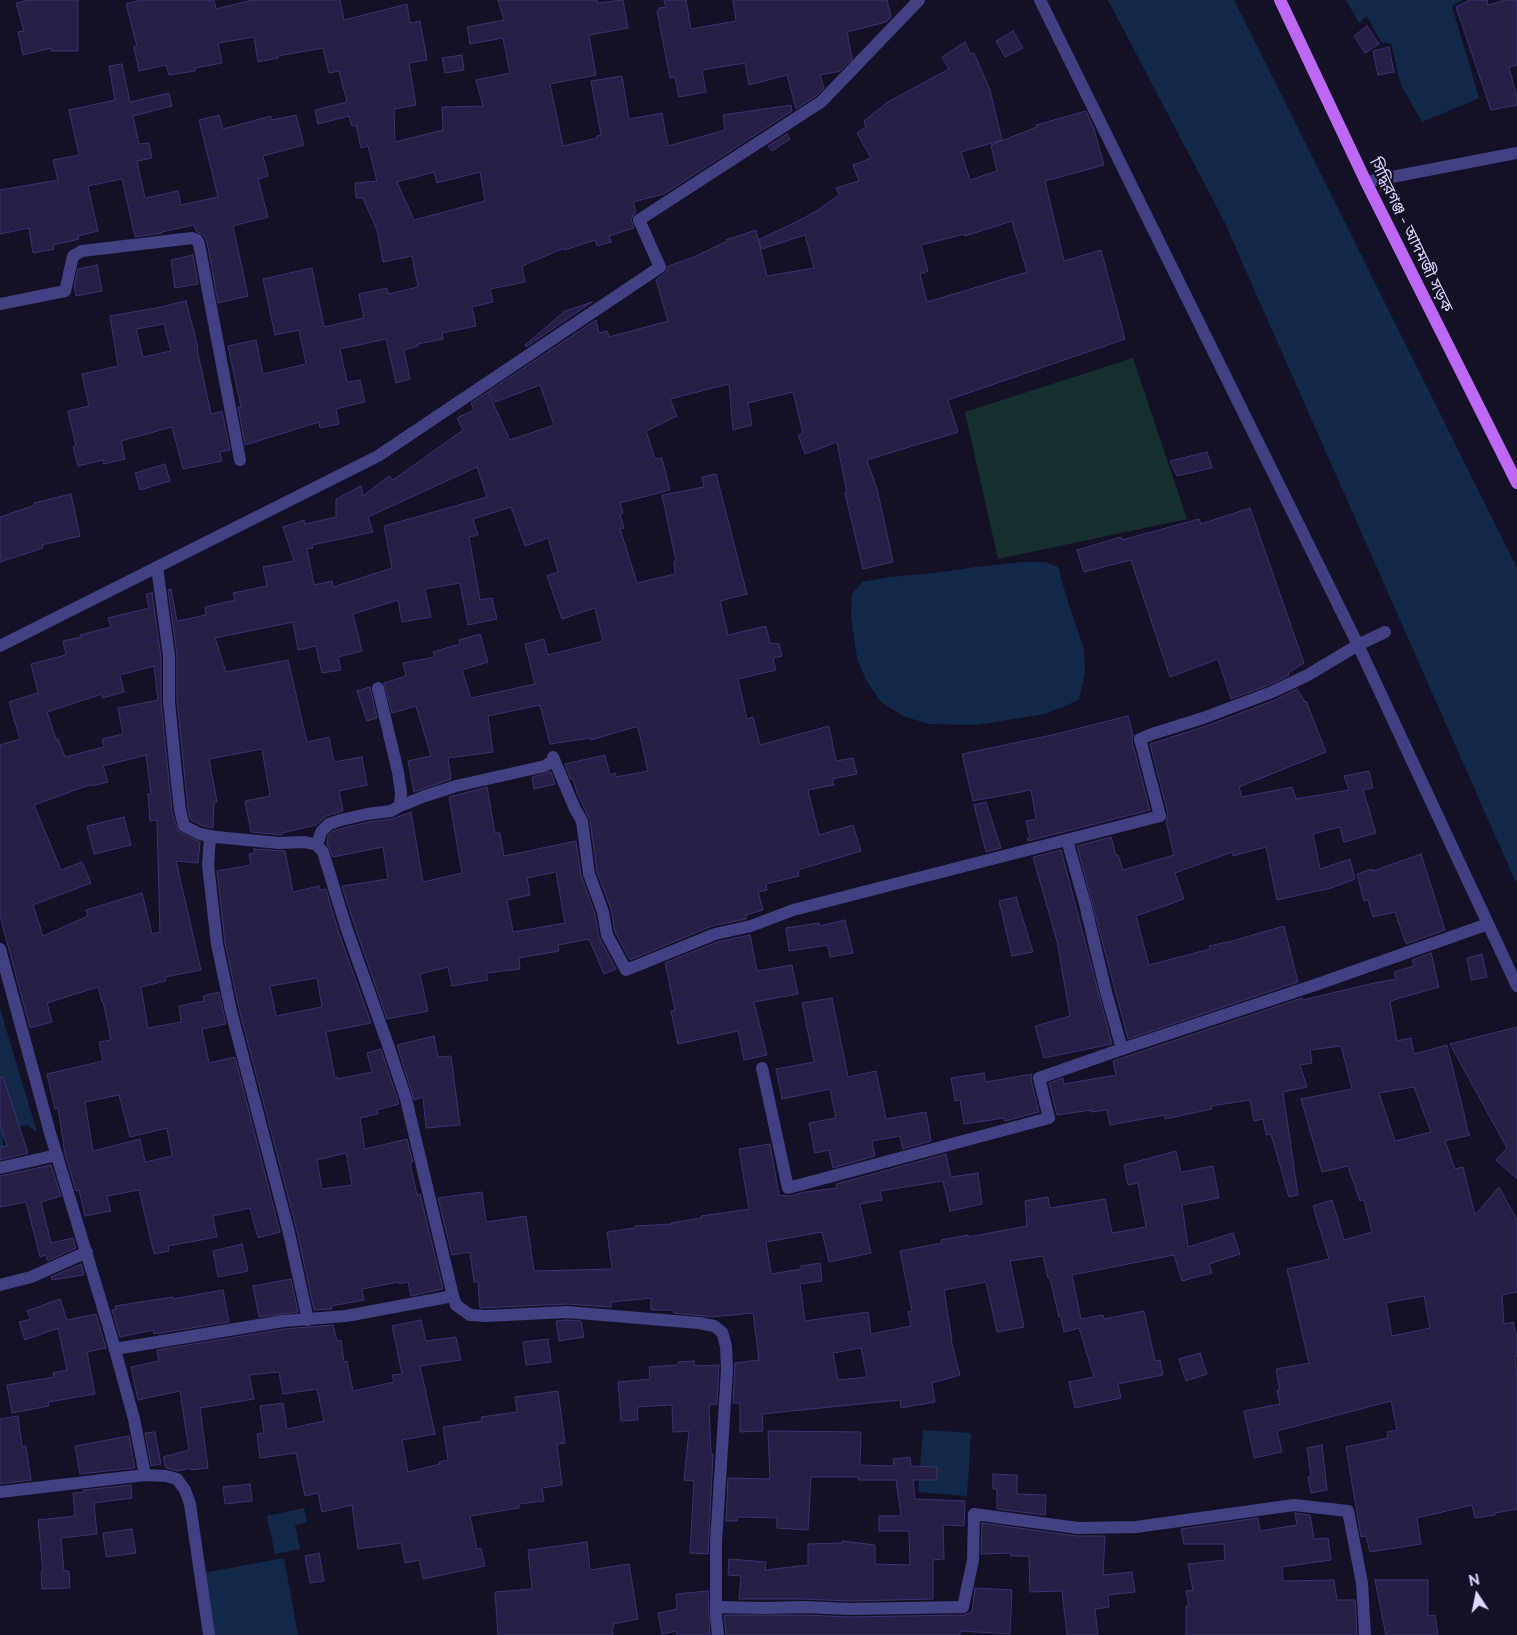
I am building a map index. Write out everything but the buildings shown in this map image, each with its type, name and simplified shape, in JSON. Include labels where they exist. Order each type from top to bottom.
[{"type":"main road","name":"সিদ্ধিরগঞ্জ - আদমজী সড়ক","points":[[1280,0],[1366,182],[1517,483]]},
{"type":"street","points":[[0,646],[378,456],[660,267],[639,220],[822,102],[919,0]]},
{"type":"street","points":[[1040,0],[1358,645],[1517,986]]},
{"type":"street","points":[[1366,182],[1517,153]]},
{"type":"street","points":[[0,304],[65,291],[74,256],[82,252],[192,238],[197,240],[240,460]]},
{"type":"street","points":[[157,567],[168,656],[169,701],[180,810],[184,826],[200,834],[210,836],[280,843],[305,842],[316,845],[323,852],[346,927],[406,1099],[452,1296],[456,1305],[470,1315],[576,1312],[699,1323],[714,1326],[722,1332],[726,1346],[727,1370],[716,1542],[718,1635]]},
{"type":"street","points":[[316,845],[321,832],[329,824],[367,814],[391,811],[425,796],[456,786],[545,766],[554,758],[575,809],[582,821],[590,874],[603,912],[607,935],[626,970],[716,934],[751,926],[801,908],[1160,816],[1140,740],[1152,734],[1203,718],[1272,692],[1385,632]]},
{"type":"street","points":[[378,688],[398,772],[401,793],[400,806]]},
{"type":"street","points":[[210,836],[208,864],[216,944],[231,1011],[289,1233],[308,1320]]},
{"type":"street","points":[[1067,840],[1122,1049]]},
{"type":"street","points":[[762,1068],[788,1188],[1049,1118],[1039,1078],[1315,985],[1488,924]]},
{"type":"street","points":[[0,950],[57,1156],[115,1349],[134,1419],[146,1475]]},
{"type":"street","points":[[0,1168],[57,1156]]},
{"type":"street","points":[[0,1285],[31,1277],[87,1252]]},
{"type":"street","points":[[115,1349],[283,1321],[346,1316],[452,1296]]},
{"type":"street","points":[[0,1492],[146,1475],[166,1476],[177,1480],[185,1490],[190,1504],[209,1635]]},
{"type":"street","points":[[716,1607],[849,1609],[963,1607],[973,1560],[974,1514],[1078,1528],[1136,1528],[1294,1505],[1348,1511],[1362,1583],[1365,1635]]},
{"type":"green space","points":[[1133,358],[1187,519],[998,559],[965,412]]},
{"type":"water","points":[[1108,0],[1234,0],[1517,568],[1517,885],[1224,221]]},
{"type":"water","points":[[1346,0],[1463,0],[1452,6],[1479,98],[1422,122],[1401,85],[1391,44],[1381,42],[1367,16],[1359,23]]},
{"type":"water","points":[[1022,562],[1045,562],[1058,567],[1084,649],[1085,672],[1079,700],[1045,714],[976,725],[930,724],[905,717],[881,702],[866,680],[857,658],[851,616],[852,594],[862,582]]},
{"type":"water","points":[[0,1009],[37,1132],[27,1125],[9,1127],[3,1137],[3,1155],[0,1156]]},
{"type":"water","points":[[923,1430],[971,1433],[967,1496],[918,1492]]},
{"type":"water","points":[[304,1508],[307,1522],[295,1525],[300,1549],[275,1554],[267,1516]]},
{"type":"water","points":[[284,1558],[298,1635],[214,1635],[203,1573]]}]
